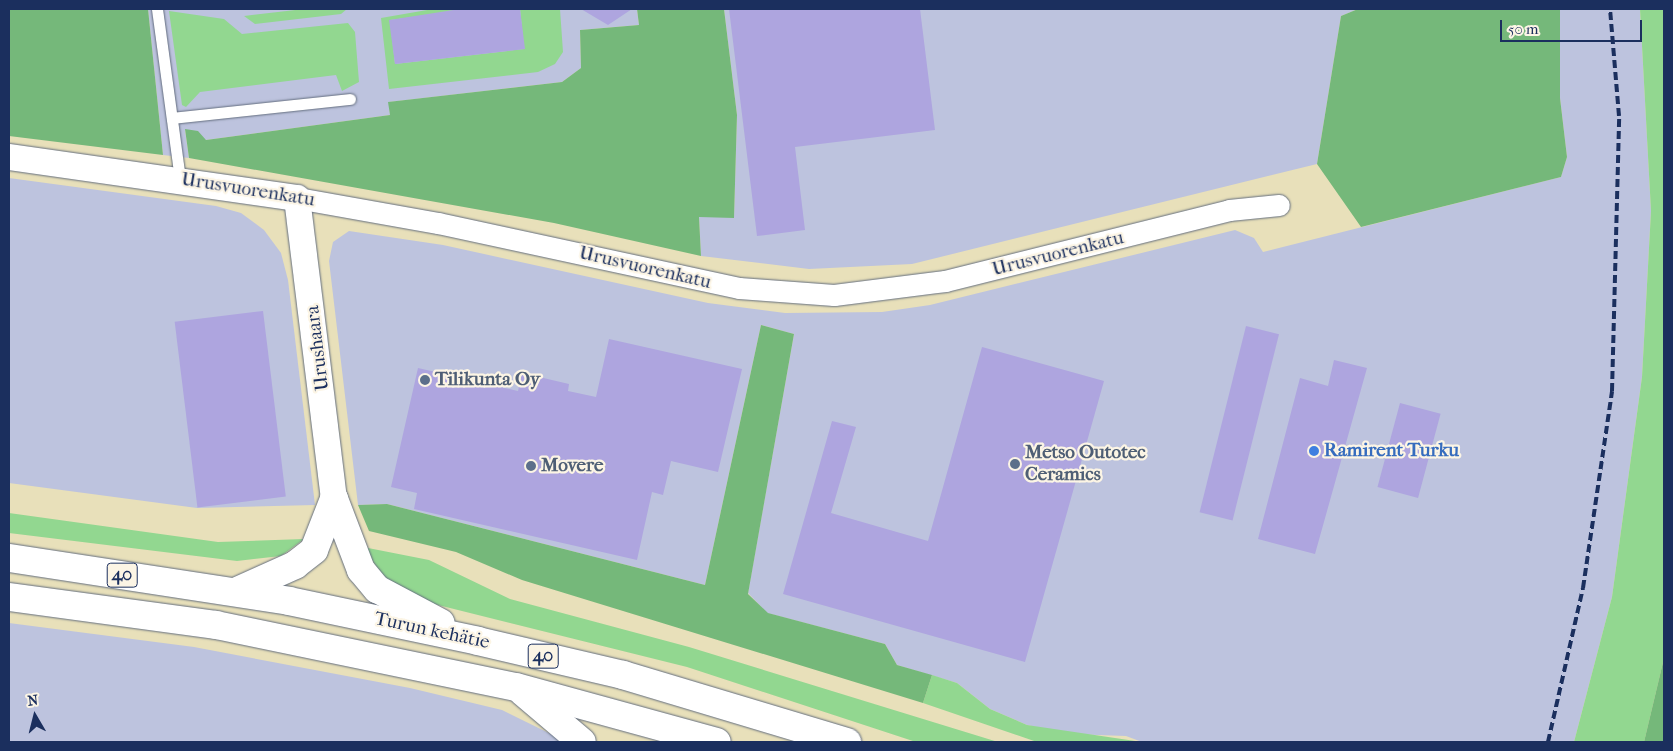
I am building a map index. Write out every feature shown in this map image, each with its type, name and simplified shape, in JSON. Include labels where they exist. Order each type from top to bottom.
[{"type":"highway","points":[[235,592],[295,565],[314,550],[334,499]]},
{"type":"highway","points":[[334,499],[351,552],[378,589],[478,641]]},
{"type":"highway","name":"Turun kehätie","points":[[9,558],[235,592],[478,641],[623,676],[847,742]]},
{"type":"highway","name":"Turun kehätie","points":[[9,597],[216,625],[516,687],[717,742]]},
{"type":"highway","points":[[516,687],[582,742]]},
{"type":"street","name":"Urusvuorenkatu","points":[[9,157],[180,179],[297,198],[447,225],[739,288],[834,295],[945,281],[1230,210],[1279,205]]},
{"type":"street","name":"Urushaara","points":[[297,198],[334,499]]},
{"type":"lane","points":[[157,9],[180,179]]},
{"type":"lane","points":[[172,118],[350,99]]},
{"type":"shaded area","points":[[148,9],[637,9],[639,25],[580,30],[581,68],[562,82],[389,102],[390,115],[206,140],[185,130],[189,158],[163,155]]},
{"type":"shaded area","points":[[724,9],[1358,9],[1341,16],[1317,164],[912,264],[809,269],[701,256],[699,217],[734,217],[737,115]]},
{"type":"shaded area","points":[[1560,9],[1640,9],[1651,211],[1642,377],[1612,597],[1574,742],[1142,742],[1126,736],[1069,734],[1027,725],[990,709],[957,683],[897,665],[885,644],[767,613],[748,593],[794,334],[761,325],[705,585],[387,504],[358,505],[329,261],[333,242],[349,231],[443,245],[708,303],[785,313],[882,312],[930,305],[1235,230],[1254,238],[1263,252],[1561,177],[1567,157],[1560,98]]},
{"type":"shaded area","points":[[9,178],[216,206],[241,213],[264,230],[281,253],[288,280],[315,505],[197,508],[9,483]]},
{"type":"shaded area","points":[[9,623],[194,647],[410,688],[502,710],[567,742],[9,742]]},
{"type":"green space","points":[[9,9],[148,9],[163,155],[9,136]]},
{"type":"green space","points":[[304,9],[347,9],[341,14],[255,24],[244,16]]},
{"type":"green space","points":[[433,9],[460,11],[390,20],[395,64],[524,49],[520,9],[560,9],[563,52],[555,64],[538,72],[389,89],[381,18]]},
{"type":"green space","points":[[637,9],[724,9],[737,115],[734,218],[699,217],[701,256],[554,223],[189,158],[185,129],[198,131],[206,140],[390,115],[388,102],[562,82],[581,68],[580,30],[639,25]]},
{"type":"green space","points":[[1358,9],[1560,9],[1560,98],[1567,157],[1561,177],[1361,227],[1317,164],[1341,16]]},
{"type":"green space","points":[[1640,9],[1664,9],[1664,658],[1644,742],[1574,742],[1612,597],[1642,377],[1651,211]]},
{"type":"green space","points":[[169,11],[224,19],[242,34],[348,23],[355,32],[359,82],[342,91],[336,75],[200,92],[186,107],[182,105]]},
{"type":"green space","points":[[761,325],[794,334],[748,594],[768,613],[885,644],[897,665],[932,675],[923,703],[522,580],[456,552],[369,531],[358,505],[387,504],[705,585]]},
{"type":"green space","points":[[9,513],[218,542],[304,539],[281,556],[237,561],[9,533]]},
{"type":"green space","points":[[363,547],[429,560],[510,599],[689,647],[998,742],[916,742],[687,667],[410,598],[385,579]]},
{"type":"green space","points":[[1664,658],[1664,742],[1644,742]]},
{"type":"green space","points":[[932,675],[957,683],[990,709],[1027,725],[1142,742],[1037,742],[923,703]]},
{"type":"building","points":[[460,9],[520,9],[525,49],[395,64],[389,20]]},
{"type":"building","points":[[581,9],[632,9],[608,25]]},
{"type":"building","points":[[729,9],[920,9],[935,130],[795,147],[805,230],[757,236]]},
{"type":"building","points":[[263,311],[286,497],[197,507],[175,322]]},
{"type":"building","points":[[1246,326],[1279,334],[1233,521],[1200,512]]},
{"type":"building","points":[[609,339],[742,369],[718,472],[671,461],[663,495],[652,492],[637,560],[414,509],[417,493],[391,487],[418,368],[518,391],[522,373],[569,384],[568,391],[596,397]]},
{"type":"building","points":[[982,347],[1104,381],[1025,662],[783,594],[832,421],[856,427],[831,513],[928,541]]},
{"type":"building","points":[[1334,360],[1367,368],[1315,554],[1258,539],[1300,378],[1328,386]]},
{"type":"building","points":[[1400,403],[1441,414],[1418,498],[1377,487]]},
{"type":"railway","points":[[1548,742],[1583,588],[1612,391],[1619,116],[1610,9]]},
{"type":"place","name":"Tilikunta Oy","points":[[425,380]]},
{"type":"place","name":"Ramirent Turku","points":[[1314,451]]},
{"type":"place","name":"Metso Outotec Ceramics","points":[[1015,464]]},
{"type":"place","name":"Movere","points":[[531,466]]}]
